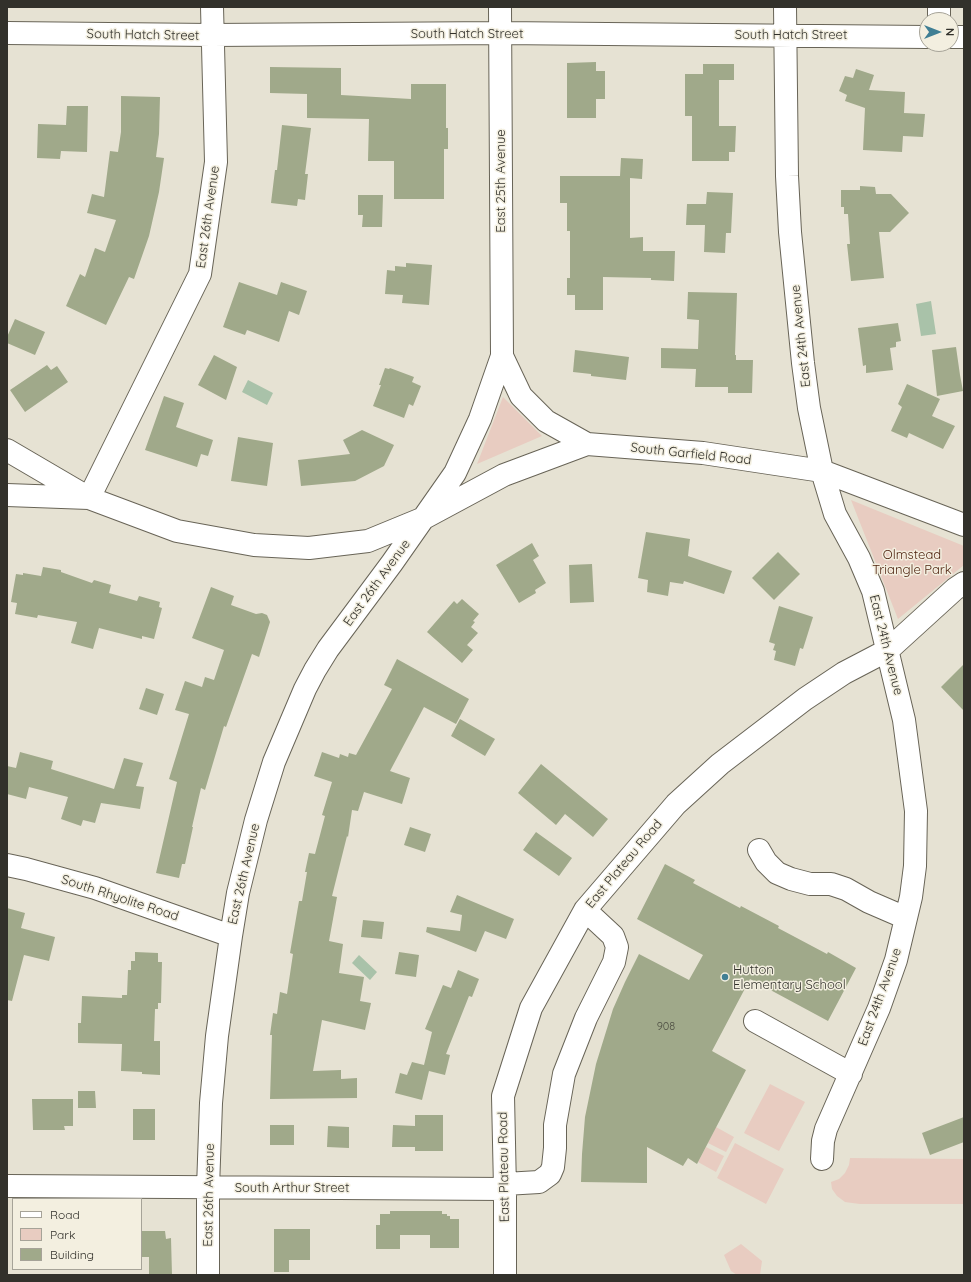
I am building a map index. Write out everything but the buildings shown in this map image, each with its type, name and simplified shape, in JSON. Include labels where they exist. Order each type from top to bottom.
[{"type":"street","name":"East 26th Avenue","points":[[89,498],[200,274],[216,162],[212,7]]},
{"type":"street","name":"East 25th Avenue","points":[[424,518],[456,473],[480,419],[502,356],[500,7]]},
{"type":"street","name":"East 24th Avenue","points":[[785,7],[786,176],[790,232],[809,408],[822,471],[835,514],[859,558],[873,591],[904,720],[916,811],[915,866],[911,897],[896,960],[879,1008],[826,1129],[823,1141],[822,1159]]},
{"type":"street","name":"South Hatch Street","points":[[7,33],[212,35],[500,33],[919,36]]},
{"type":"street","name":"East 25th Avenue","points":[[502,356],[521,396],[546,422],[587,444]]},
{"type":"street","name":"South Garfield Road","points":[[89,498],[177,531],[254,545],[309,548],[368,541],[424,518],[504,475],[587,444],[703,452],[822,471],[964,525]]},
{"type":"street","points":[[7,450],[89,498]]},
{"type":"street","points":[[7,495],[89,498]]},
{"type":"street","name":"East 26th Avenue","points":[[208,1275],[208,1188],[211,1103],[216,1036],[238,893],[256,820],[274,762],[315,670],[328,649],[392,564],[424,518]]},
{"type":"street","name":"East Plateau Road","points":[[505,1275],[503,1096],[531,1008],[585,910],[676,804],[720,764],[804,699],[844,673],[888,650],[955,589],[964,583]]},
{"type":"street","points":[[759,850],[766,862],[777,873],[791,880],[810,884],[830,884],[846,889],[869,902],[906,918]]},
{"type":"street","name":"South Rhyolite Road","points":[[7,865],[96,888],[231,936]]},
{"type":"street","name":"South Arthur Street","points":[[7,1186],[208,1188],[505,1187],[539,1182],[550,1174],[553,1167],[555,1125],[564,1074],[586,1018],[614,962],[617,947],[613,936],[585,910]]},
{"type":"street","points":[[755,1021],[851,1074]]},
{"type":"green space","points":[[503,397],[542,436],[477,464]]},
{"type":"green space","name":"Olmstead Triangle Park","points":[[851,500],[964,546],[964,565],[898,619]]},
{"type":"green space","points":[[770,1084],[805,1102],[779,1151],[744,1133]]},
{"type":"green space","points":[[716,1127],[734,1137],[726,1152],[708,1143]]},
{"type":"green space","points":[[735,1143],[784,1169],[766,1204],[717,1178]]},
{"type":"green space","points":[[706,1147],[724,1156],[716,1172],[698,1162]]},
{"type":"green space","points":[[850,1158],[964,1159],[964,1204],[860,1204],[845,1202],[837,1196],[832,1189],[831,1182],[839,1179],[845,1173],[849,1165]]},
{"type":"green space","points":[[741,1244],[762,1261],[760,1275],[737,1275],[731,1271],[724,1255]]},
{"type":"shaded area","points":[[931,301],[936,334],[921,336],[916,304]]},
{"type":"shaded area","points":[[248,380],[273,393],[267,405],[242,392]]},
{"type":"shaded area","points":[[359,955],[377,972],[370,980],[352,963]]},
{"type":"place","name":"Hutton Elementary School","points":[[725,977]]}]
